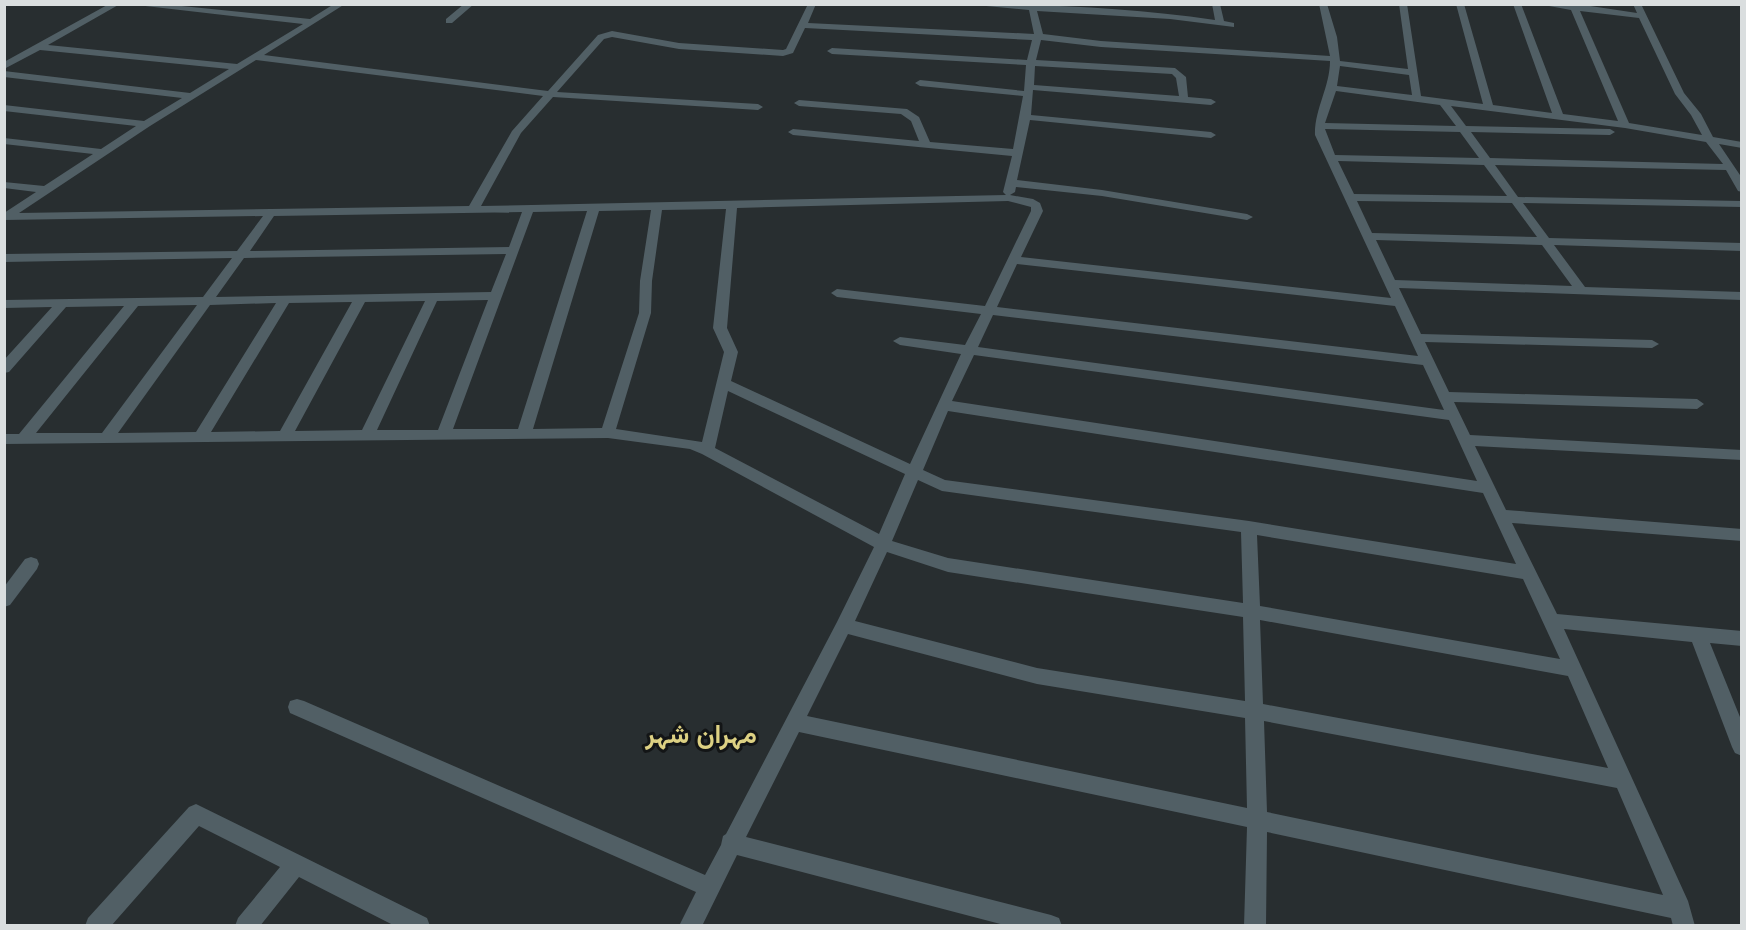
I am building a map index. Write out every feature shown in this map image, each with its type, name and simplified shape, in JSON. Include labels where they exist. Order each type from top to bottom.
[{"type":"street","points":[[4,66],[116,4]]},
{"type":"street","points":[[132,4],[313,21]]},
{"type":"street","points":[[5,217],[146,123],[341,4]]},
{"type":"street","points":[[449,21],[470,4]]},
{"type":"street","points":[[473,210],[506,148],[551,93],[606,36],[679,46],[783,53],[790,51],[812,4]]},
{"type":"street","points":[[969,4],[1093,8],[1231,25]]},
{"type":"street","points":[[1156,4],[1157,16]]},
{"type":"street","points":[[1216,4],[1220,24]]},
{"type":"street","points":[[1323,4],[1337,61],[1332,88],[1319,126],[1329,158],[1574,669],[1682,917]]},
{"type":"street","points":[[1403,4],[1417,99]]},
{"type":"street","points":[[1460,4],[1489,108]]},
{"type":"street","points":[[1517,4],[1559,117]]},
{"type":"street","points":[[1542,4],[1643,16]]},
{"type":"street","points":[[1637,4],[1680,94],[1701,120],[1709,139],[1722,153],[1742,189]]},
{"type":"street","points":[[1008,198],[1026,117],[1031,63],[1039,26],[1032,6]]},
{"type":"street","points":[[1574,6],[1625,125]]},
{"type":"street","points":[[802,25],[890,29],[933,34],[1037,37],[1088,44],[1337,61],[1414,73]]},
{"type":"street","points":[[39,47],[237,67]]},
{"type":"street","points":[[832,51],[1175,71],[1182,77],[1184,100]]},
{"type":"street","points":[[254,57],[551,93],[758,107]]},
{"type":"street","points":[[4,74],[191,96]]},
{"type":"street","points":[[920,83],[1211,102]]},
{"type":"street","points":[[1332,88],[1640,127],[1742,145]]},
{"type":"street","points":[[799,103],[903,111],[915,119],[926,144]]},
{"type":"street","points":[[1444,103],[1581,290]]},
{"type":"street","points":[[4,108],[146,123]]},
{"type":"street","points":[[1026,117],[1211,135]]},
{"type":"street","points":[[1319,126],[1630,132],[1640,127]]},
{"type":"street","points":[[793,132],[1018,153]]},
{"type":"street","points":[[4,141],[102,152]]},
{"type":"street","points":[[1329,158],[1729,167]]},
{"type":"street","points":[[1011,183],[1102,193],[1247,217]]},
{"type":"street","points":[[4,185],[47,190]]},
{"type":"street","points":[[1348,197],[1742,204]]},
{"type":"street","points":[[5,217],[657,207],[1008,198],[1029,201],[1036,205],[1037,211],[942,405],[883,544],[844,626],[730,843],[690,926]]},
{"type":"street","points":[[706,450],[731,352],[720,328],[732,205]]},
{"type":"street","points":[[525,434],[594,207]]},
{"type":"street","points":[[608,433],[645,313],[646,281],[657,207]]},
{"type":"street","points":[[444,434],[529,208]]},
{"type":"street","points":[[106,438],[271,213]]},
{"type":"street","points":[[1367,236],[1742,247]]},
{"type":"street","points":[[4,258],[513,250]]},
{"type":"street","points":[[1013,260],[1399,303]]},
{"type":"street","points":[[1389,284],[1742,296]]},
{"type":"street","points":[[837,293],[1426,361]]},
{"type":"street","points":[[4,304],[496,296]]},
{"type":"street","points":[[367,435],[433,297]]},
{"type":"street","points":[[285,436],[361,298]]},
{"type":"street","points":[[200,437],[285,299]]},
{"type":"street","points":[[23,439],[134,302]]},
{"type":"street","points":[[4,369],[62,304]]},
{"type":"street","points":[[1415,338],[1652,344]]},
{"type":"street","points":[[900,341],[1453,416]]},
{"type":"street","points":[[723,383],[942,485],[1249,527],[1528,573]]},
{"type":"street","points":[[1443,397],[1697,404]]},
{"type":"street","points":[[942,405],[1487,488]]},
{"type":"street","points":[[4,439],[608,433],[692,444],[883,544],[948,565],[993,574],[1250,612],[1574,669]]},
{"type":"street","points":[[1464,440],[1742,455]]},
{"type":"street","points":[[1501,516],[1742,535]]},
{"type":"street","points":[[1249,527],[1257,822],[1255,926]]},
{"type":"street","points":[[4,600],[31,564]]},
{"type":"street","points":[[1551,621],[1742,639]]},
{"type":"street","points":[[844,626],[1037,676],[1253,711],[1622,780]]},
{"type":"street","points":[[1698,635],[1742,747]]},
{"type":"street","points":[[297,706],[709,887]]},
{"type":"street","points":[[794,722],[1682,917]]},
{"type":"street","points":[[96,926],[196,814],[419,926]]},
{"type":"street","points":[[730,843],[1051,926]]},
{"type":"street","points":[[246,926],[296,864]]},
{"type":"district","name":"مہران شہر","points":[[701,734]]}]
